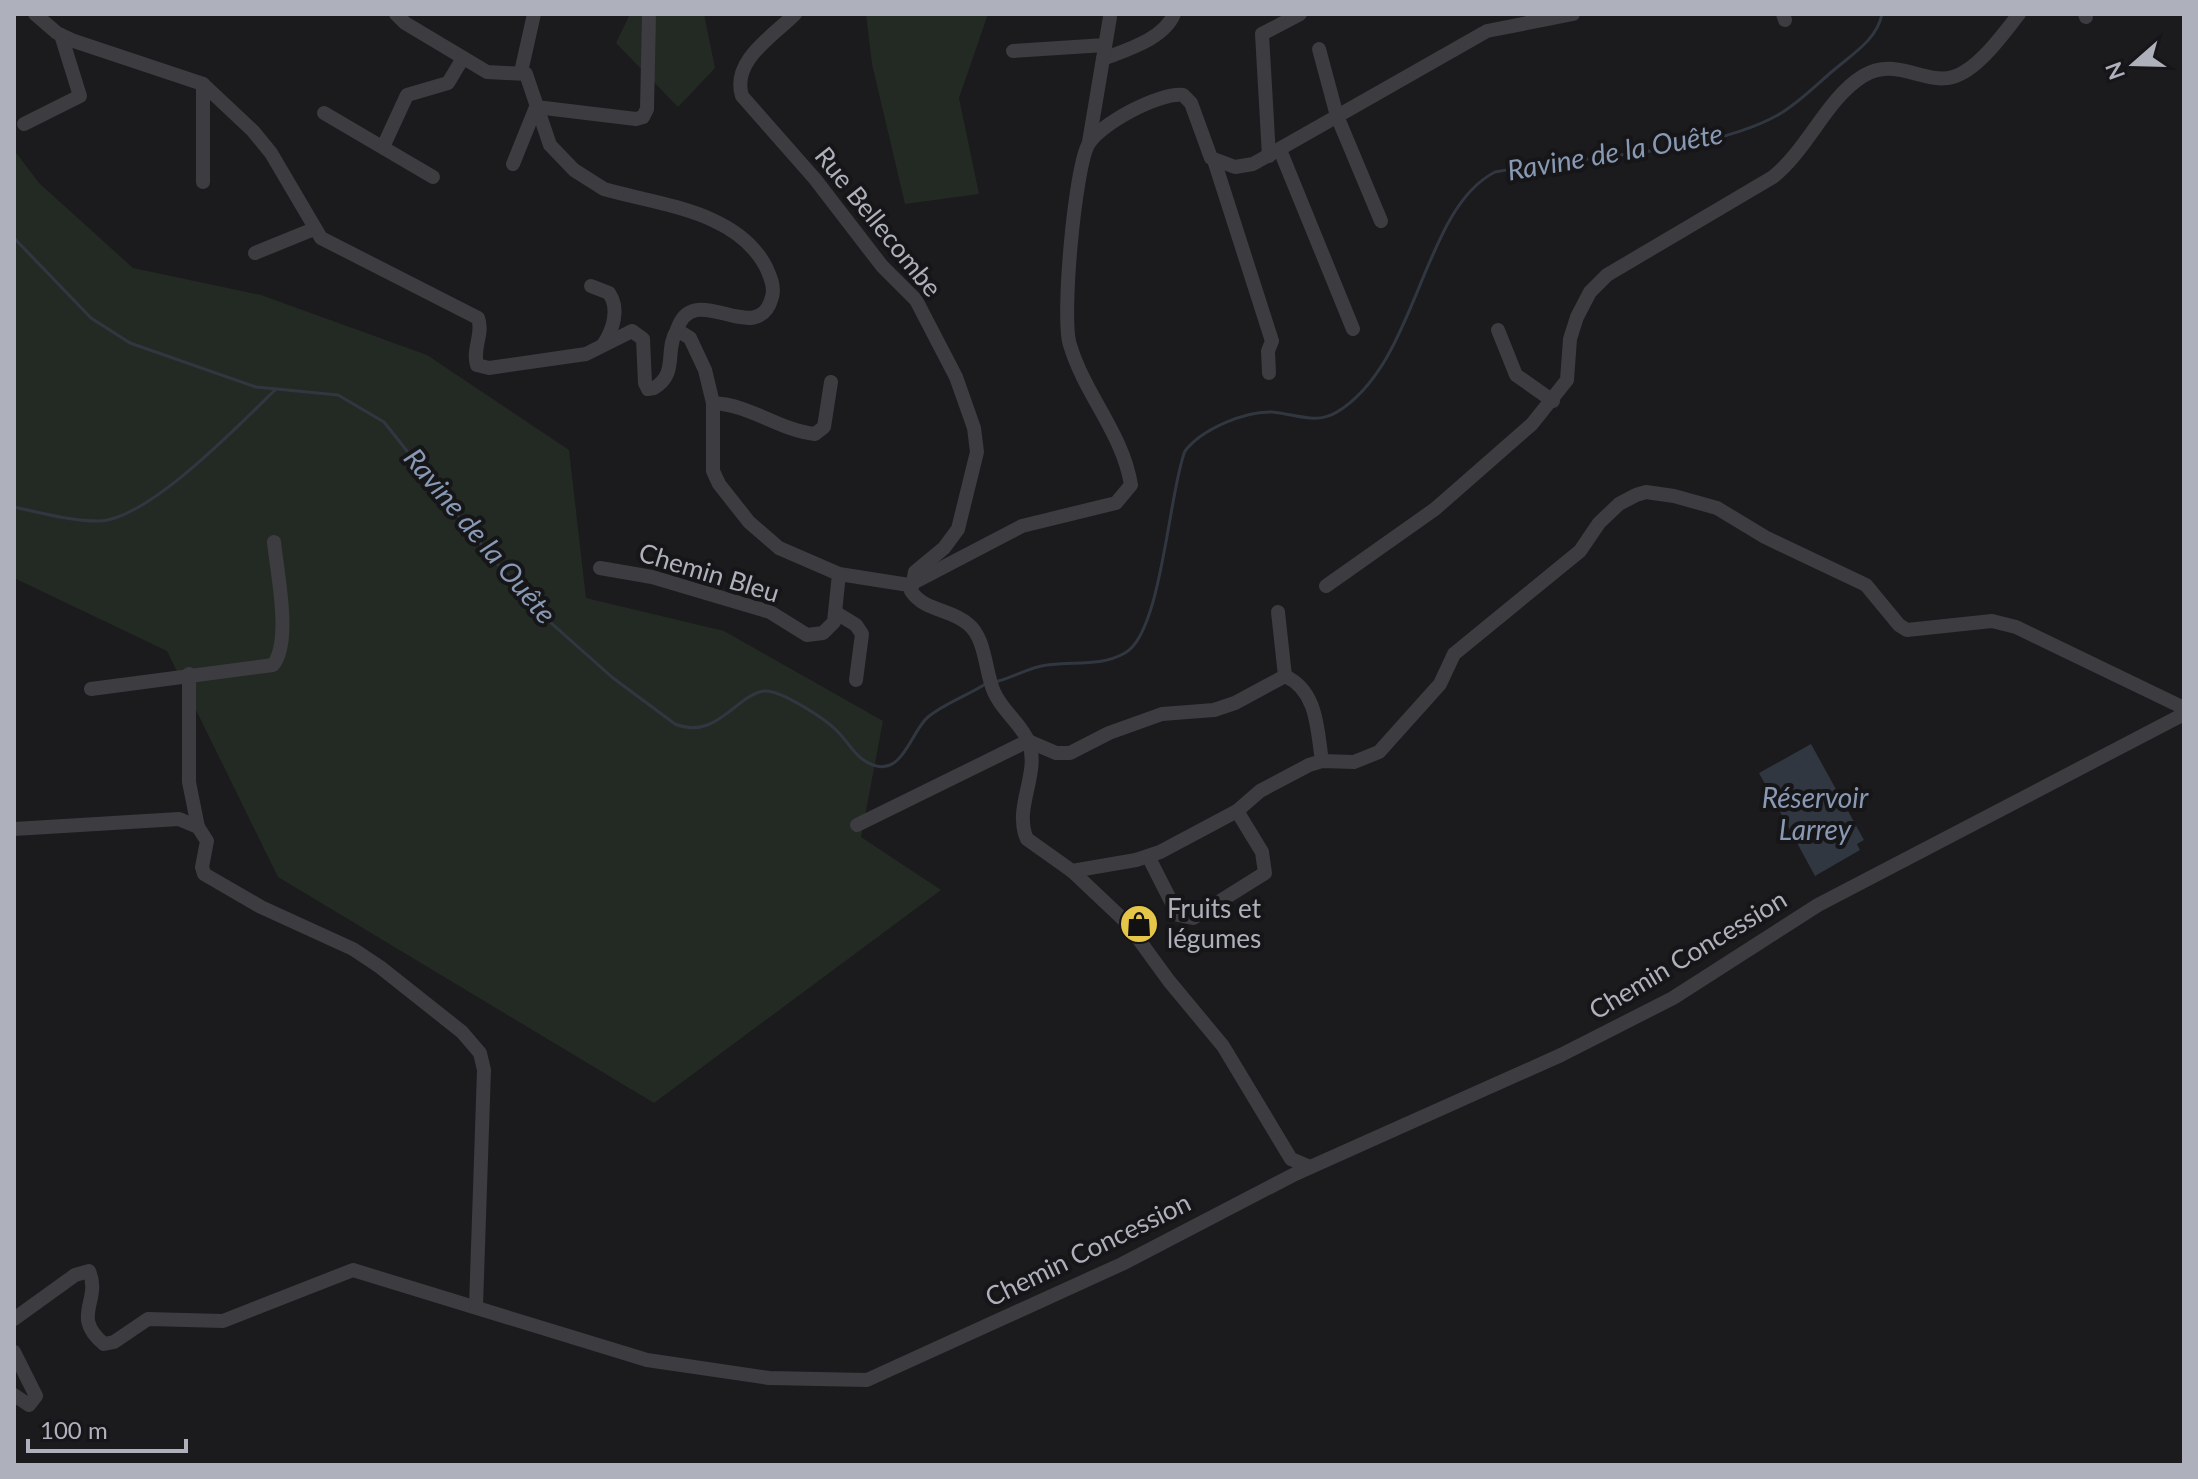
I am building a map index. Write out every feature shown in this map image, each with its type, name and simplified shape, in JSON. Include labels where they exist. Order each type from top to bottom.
[{"type":"street","points":[[35,14],[61,35],[203,84],[253,131],[271,153],[314,229],[329,245],[471,312],[481,329],[475,359],[483,367],[598,351],[620,335],[637,332],[645,349],[645,383],[648,389],[654,388],[667,376],[672,365],[677,330],[681,319],[690,310],[701,308],[741,319],[760,313],[772,297],[770,277],[746,239],[720,222],[604,189],[588,181],[550,145],[530,79],[521,72],[497,75],[463,58],[396,14]]},
{"type":"street","points":[[521,72],[534,14]]},
{"type":"street","points":[[536,107],[636,119],[643,117],[647,109],[649,14]]},
{"type":"street","name":"Rue Bellecombe","points":[[795,14],[743,65],[739,78],[742,96],[815,179],[882,266],[916,300],[956,377],[974,428],[977,452],[958,529],[944,548],[915,572],[909,585]]},
{"type":"street","points":[[1013,51],[1104,52],[1135,47],[1164,28],[1174,14]]},
{"type":"street","points":[[1300,14],[1262,34],[1274,153],[1353,329]]},
{"type":"street","points":[[1214,160],[1235,167],[1274,153],[1487,31],[1573,14]]},
{"type":"street","points":[[1326,586],[1435,509],[1532,424],[1553,401],[1567,380],[1570,339],[1577,317],[1590,292],[1607,275],[1790,164],[1850,85],[1866,74],[1883,69],[1907,69],[1946,78],[1964,72],[2019,14]]},
{"type":"street","points":[[677,330],[690,338],[705,370],[713,403],[713,471],[719,484],[749,522],[779,548],[839,574],[909,585],[1022,526],[1116,503],[1131,485],[1127,457],[1078,367],[1068,342],[1069,273],[1080,164],[1089,142],[1110,17]]},
{"type":"street","points":[[24,124],[80,96],[61,35]]},
{"type":"street","points":[[1319,49],[1337,116],[1381,221]]},
{"type":"street","points":[[383,147],[407,95],[448,83],[463,58]]},
{"type":"street","points":[[203,84],[203,182]]},
{"type":"street","points":[[1089,142],[1101,129],[1135,109],[1178,94],[1191,103],[1206,148],[1214,160],[1272,341],[1268,351],[1269,373]]},
{"type":"street","points":[[513,164],[536,107]]},
{"type":"street","points":[[324,113],[433,177]]},
{"type":"street","points":[[255,253],[314,229]]},
{"type":"street","points":[[591,286],[609,293],[614,305],[609,336],[598,351]]},
{"type":"street","points":[[1498,330],[1516,375],[1553,401]]},
{"type":"street","points":[[713,403],[747,408],[792,432],[815,434],[824,427],[831,382]]},
{"type":"street","points":[[1072,871],[1148,856],[1237,811],[1260,791],[1322,761],[1354,762],[1385,748],[1440,684],[1446,665],[1465,643],[1580,551],[1599,523],[1619,504],[1646,492],[1717,508],[1775,543],[1866,585],[1899,625],[1907,630],[1992,621],[2016,627],[2184,708]]},
{"type":"street","points":[[91,689],[273,665],[281,655],[274,542]]},
{"type":"street","name":"Chemin Bleu","points":[[600,568],[652,577],[770,612],[807,635],[823,633],[838,614]]},
{"type":"street","points":[[839,574],[838,614],[856,625],[862,634],[856,680]]},
{"type":"street","points":[[909,585],[925,605],[969,624],[977,634],[994,693],[1028,741],[1041,749],[1070,753],[1109,733],[1162,714],[1214,710],[1235,703],[1285,676]]},
{"type":"street","points":[[1278,612],[1285,676]]},
{"type":"street","points":[[189,674],[189,782],[198,827],[207,841],[202,867],[204,874],[261,907],[353,949],[462,1032],[480,1053],[484,1070],[483,1144],[476,1306]]},
{"type":"street","points":[[1285,676],[1298,682],[1308,696],[1315,715],[1322,761]]},
{"type":"street","name":"Chemin Concession","points":[[14,1319],[75,1275],[89,1271],[93,1280],[85,1318],[91,1334],[104,1344],[114,1342],[148,1319],[223,1321],[353,1270],[647,1360],[769,1378],[867,1380],[1122,1264],[1310,1167],[1561,1055],[1673,998],[1818,905],[2184,714]]},
{"type":"street","points":[[857,825],[1028,741]]},
{"type":"street","points":[[1028,741],[1030,772],[1023,829],[1036,848],[1072,871],[1126,922],[1169,981],[1223,1046],[1291,1159],[1310,1167]]},
{"type":"street","points":[[1148,856],[1178,915],[1193,918],[1265,873],[1262,852],[1237,811]]},
{"type":"street","points":[[14,829],[179,819],[198,827]]},
{"type":"street","points":[[14,1352],[36,1396],[29,1405],[14,1395]]},
{"type":"shaded area","points":[[630,14],[704,14],[715,68],[678,107],[616,43]]},
{"type":"shaded area","points":[[866,14],[988,14],[959,98],[979,194],[905,204],[872,64]]},
{"type":"shaded area","points":[[14,150],[39,183],[133,268],[261,295],[427,355],[569,450],[586,598],[724,631],[883,721],[861,837],[941,890],[654,1103],[278,877],[167,651],[14,578]]},
{"type":"water","name":"Réservoir Larrey","points":[[1811,744],[1864,840],[1857,844],[1860,850],[1815,876],[1759,773]]},
{"type":"waterway","name":"Ravine de la Ouête","points":[[995,682],[1040,666],[1096,662],[1116,657],[1138,640],[1156,591],[1185,451],[1202,435],[1237,418],[1261,412],[1321,418],[1337,412],[1364,389],[1386,359],[1404,324],[1451,218],[1470,191],[1495,172],[1678,146],[1749,128],[1778,115],[1801,99],[1870,38],[1882,14]]},
{"type":"waterway","name":"Ravine de la Ouête","points":[[14,238],[91,318],[130,343],[256,387],[338,395],[384,422],[491,557],[550,622],[613,678],[675,724],[689,728],[702,727],[754,694],[771,692],[814,713],[838,732],[862,759],[883,767],[899,758],[928,717],[987,683]]},
{"type":"waterway","points":[[14,507],[88,521],[119,516],[142,505],[192,468],[275,390]]},
{"type":"place","name":"Fruits et légumes","points":[[1139,924]]}]
